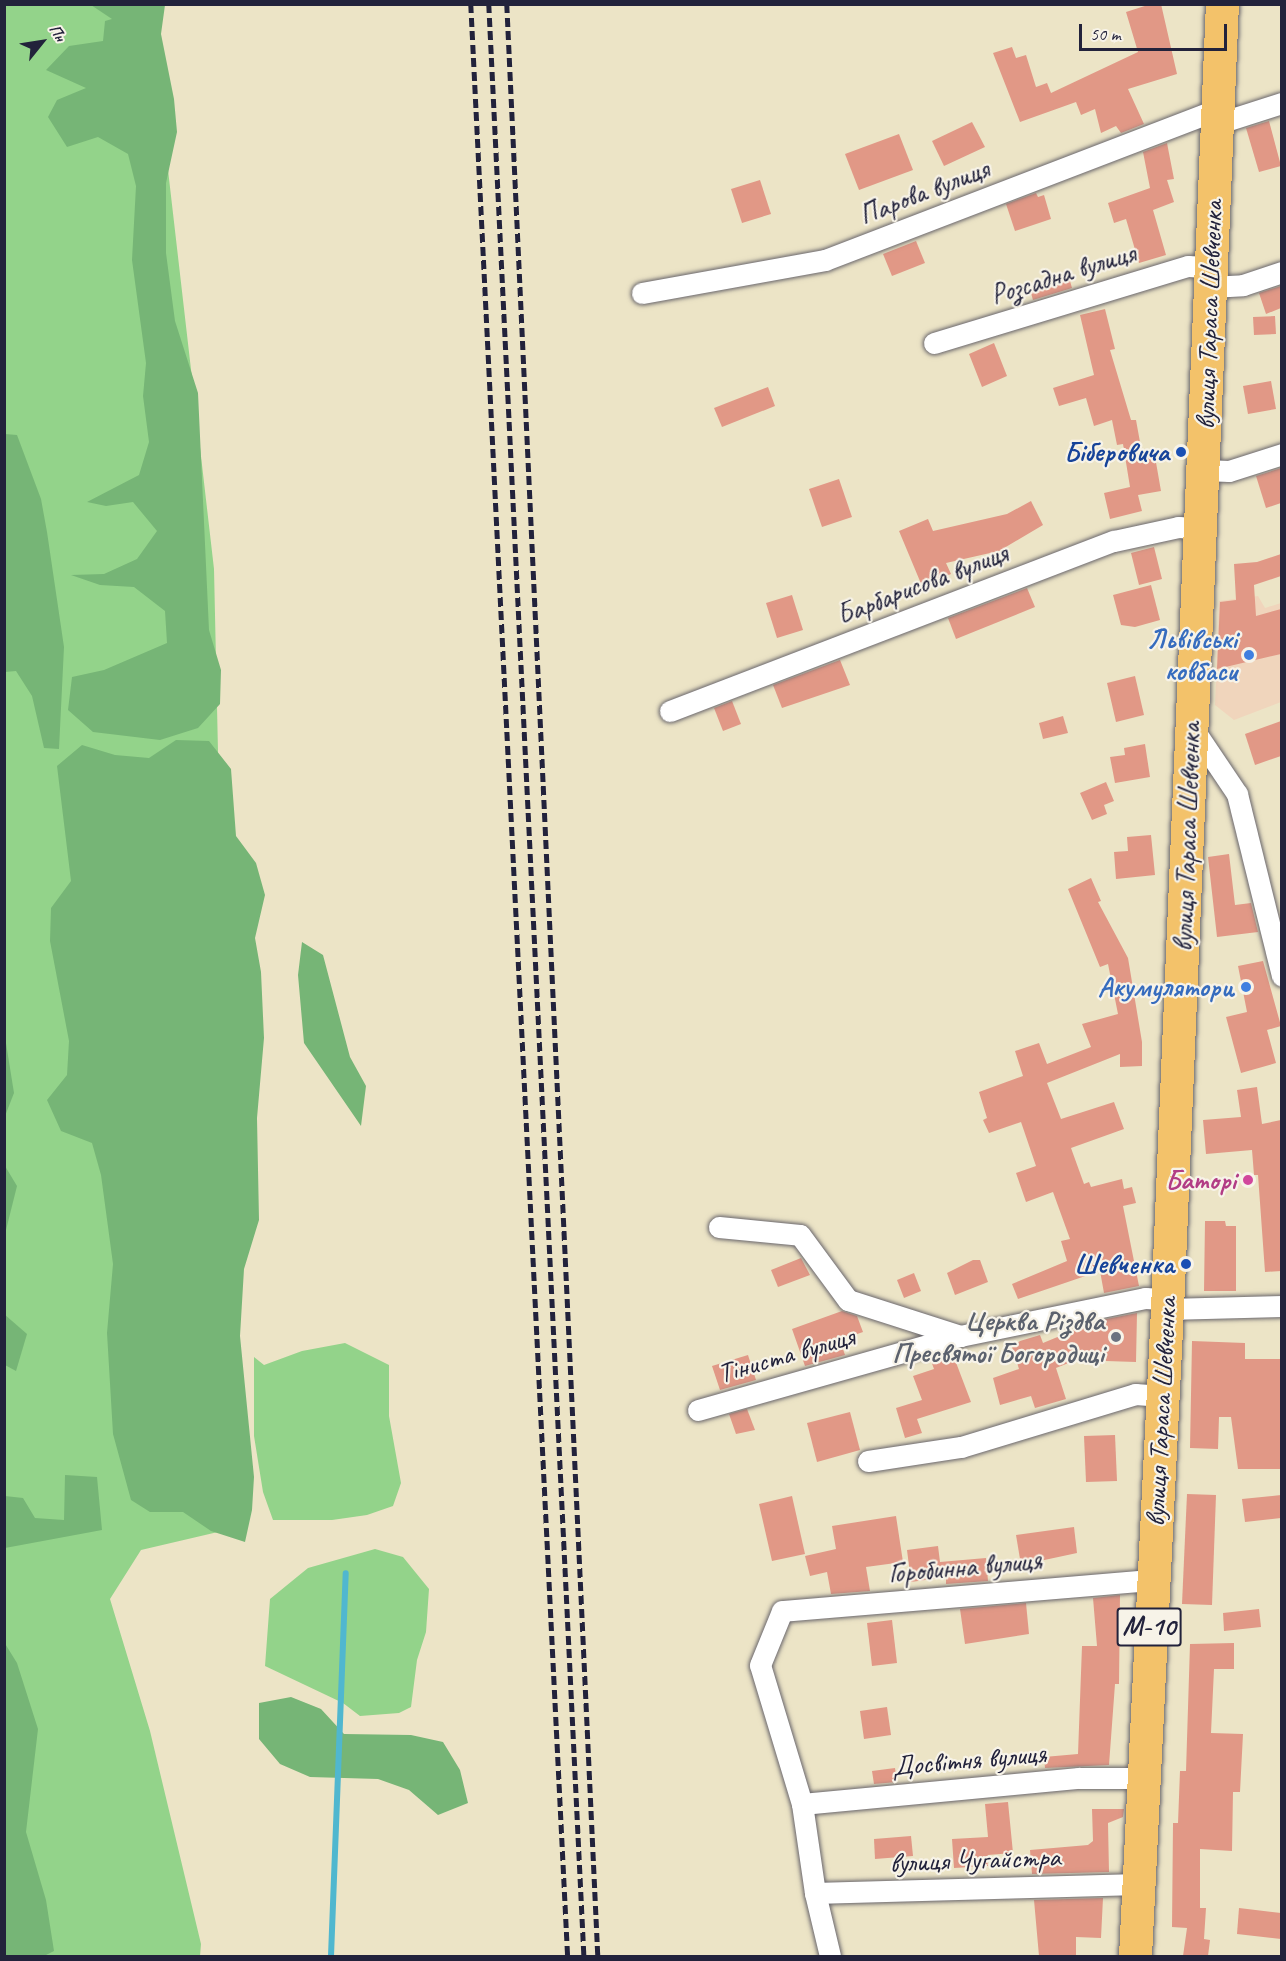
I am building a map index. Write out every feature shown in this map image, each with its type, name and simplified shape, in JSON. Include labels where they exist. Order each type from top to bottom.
[{"type":"main road","name":"вулиця Тараса Шевченка","points":[[1135,1956],[1141,1778],[1163,1396],[1222,4]]},
{"type":"street","name":"Парова вулиця","points":[[642,293],[825,260],[1216,117],[1281,103]]},
{"type":"street","name":"Розсадна вулиця","points":[[934,344],[1188,266],[1210,277],[1243,285],[1281,272]]},
{"type":"street","points":[[1203,470],[1228,471],[1281,454]]},
{"type":"street","name":"Барбарисова вулиця","points":[[670,711],[1114,541],[1178,527],[1200,528]]},
{"type":"street","points":[[1192,727],[1238,794],[1281,976]]},
{"type":"street","name":"Тіниста вулиця","points":[[719,1227],[800,1235],[848,1300],[960,1336]]},
{"type":"street","name":"Тіниста вулиця","points":[[698,1410],[960,1336],[1146,1298],[1167,1304],[1281,1306]]},
{"type":"street","points":[[868,1461],[961,1447],[1135,1394],[1163,1396]]},
{"type":"street","name":"Горобинна вулиця","points":[[802,1804],[760,1665],[782,1611],[1152,1580]]},
{"type":"street","name":"Досвітня вулиця","points":[[802,1804],[1078,1778],[1141,1778]]},
{"type":"street","points":[[802,1804],[814,1893],[830,1956]]},
{"type":"street","name":"вулиця Чугайстра","points":[[814,1893],[1137,1884]]},
{"type":"shaded area","name":"Львівські ковбаси","points":[[1258,596],[1265,608],[1281,603],[1281,702],[1234,720],[1215,705],[1219,601]]},
{"type":"green space","points":[[5,5],[149,5],[214,569],[235,1528],[141,1550],[110,1599],[150,1731],[201,1944],[200,1956],[5,1956]]},
{"type":"green space","points":[[91,5],[165,5],[161,34],[174,99],[177,132],[166,183],[166,253],[175,321],[198,393],[209,630],[221,670],[220,704],[198,728],[160,740],[93,732],[68,710],[72,677],[104,670],[167,643],[165,611],[134,587],[100,585],[71,575],[104,574],[137,559],[157,531],[133,502],[106,506],[87,502],[139,475],[149,442],[143,396],[146,363],[132,260],[136,186],[128,154],[98,137],[67,147],[48,117],[57,100],[86,88],[46,70],[69,46],[103,41],[105,21],[112,19]]},
{"type":"green space","points":[[5,434],[17,435],[41,499],[47,532],[64,647],[59,749],[44,748],[32,696],[16,671],[5,672]]},
{"type":"green space","points":[[176,740],[209,741],[231,769],[236,836],[256,863],[265,895],[255,938],[261,972],[264,1038],[257,1118],[259,1220],[244,1269],[240,1336],[254,1477],[252,1510],[245,1542],[211,1531],[183,1512],[150,1512],[131,1500],[113,1434],[107,1333],[113,1264],[101,1175],[92,1143],[61,1131],[47,1100],[67,1075],[69,1041],[50,941],[51,908],[71,881],[57,766],[82,745],[115,755],[149,758]]},
{"type":"green space","points":[[302,942],[323,955],[350,1057],[366,1086],[361,1126],[304,1043],[298,975]]},
{"type":"green space","points":[[4,1037],[14,1093],[5,1116]]},
{"type":"green space","points":[[4,1166],[17,1186],[5,1234]]},
{"type":"green space","points":[[4,1314],[27,1334],[16,1371],[5,1365]]},
{"type":"green space","points":[[345,1343],[389,1365],[389,1416],[401,1483],[393,1506],[367,1515],[332,1520],[273,1520],[263,1492],[254,1436],[254,1357],[264,1365],[302,1351]]},
{"type":"green space","points":[[65,1475],[97,1477],[102,1530],[5,1548],[5,1496],[23,1498],[35,1518],[64,1520]]},
{"type":"green space","points":[[375,1549],[403,1557],[429,1589],[426,1632],[417,1660],[411,1707],[399,1713],[360,1716],[343,1703],[265,1666],[270,1599],[308,1568]]},
{"type":"green space","points":[[4,1642],[17,1663],[38,1729],[26,1832],[46,1900],[54,1951],[44,1956],[5,1956]]},
{"type":"green space","points":[[291,1697],[321,1709],[344,1734],[411,1735],[443,1742],[460,1770],[468,1803],[438,1815],[409,1790],[378,1779],[310,1777],[280,1764],[259,1739],[259,1703]]},
{"type":"building","points":[[1151,4],[1161,4],[1177,74],[1128,89],[1144,124],[1121,133],[1116,126],[1101,133],[1095,109],[1081,115],[1076,102],[1020,122],[993,53],[1012,47],[1016,58],[1026,55],[1036,87],[1047,83],[1051,93],[1138,52],[1126,12]]},
{"type":"building","points":[[1269,121],[1281,166],[1259,172],[1246,128]]},
{"type":"building","points":[[972,122],[985,147],[944,166],[932,141]]},
{"type":"building","points":[[899,134],[913,170],[859,190],[845,154]]},
{"type":"building","points":[[1167,143],[1174,179],[1167,180],[1174,202],[1153,210],[1166,255],[1139,263],[1126,219],[1114,223],[1108,203],[1150,188],[1143,152]]},
{"type":"building","points":[[760,180],[771,214],[742,223],[731,189]]},
{"type":"building","points":[[1036,193],[1038,197],[1044,195],[1051,219],[1015,231],[1006,204]]},
{"type":"building","points":[[916,241],[925,263],[892,276],[883,254]]},
{"type":"building","points":[[1068,274],[1072,288],[1033,300],[1029,286]]},
{"type":"building","points":[[1281,286],[1281,308],[1266,314],[1259,293]]},
{"type":"building","points":[[1105,309],[1115,349],[1110,350],[1131,420],[1136,420],[1142,453],[1154,451],[1161,491],[1138,495],[1142,511],[1110,519],[1104,493],[1130,487],[1123,444],[1117,445],[1112,420],[1094,426],[1086,398],[1059,406],[1053,388],[1094,375],[1080,315]]},
{"type":"building","points":[[1275,316],[1276,334],[1254,335],[1253,317]]},
{"type":"building","points":[[994,343],[1007,376],[982,387],[969,354]]},
{"type":"building","points":[[1271,381],[1276,409],[1248,414],[1243,386]]},
{"type":"building","points":[[768,387],[775,406],[722,427],[714,408]]},
{"type":"building","points":[[1281,468],[1281,503],[1266,508],[1256,476]]},
{"type":"building","points":[[839,479],[852,517],[822,527],[809,489]]},
{"type":"building","points":[[1031,501],[1043,525],[999,551],[946,563],[951,574],[922,586],[899,531],[928,519],[933,531],[1007,514]]},
{"type":"building","points":[[1154,547],[1162,579],[1139,585],[1131,553]]},
{"type":"building","points":[[1281,554],[1281,576],[1254,585],[1256,616],[1281,609],[1281,654],[1217,669],[1220,602],[1236,600],[1234,564],[1257,562]]},
{"type":"building","points":[[1151,585],[1160,620],[1135,627],[1121,625],[1113,595]]},
{"type":"building","points":[[1027,588],[1035,607],[956,639],[948,618]]},
{"type":"building","points":[[792,595],[803,630],[777,638],[766,603]]},
{"type":"building","points":[[840,660],[850,685],[782,708],[773,685]]},
{"type":"building","points":[[1135,676],[1144,715],[1116,722],[1107,683]]},
{"type":"building","points":[[732,701],[741,724],[723,731],[714,708]]},
{"type":"building","points":[[1063,716],[1068,733],[1043,739],[1039,723]]},
{"type":"building","points":[[1281,721],[1281,756],[1255,765],[1245,734]]},
{"type":"building","points":[[1145,744],[1150,777],[1115,783],[1110,757],[1125,755],[1124,748]]},
{"type":"building","points":[[1106,782],[1114,801],[1104,805],[1107,814],[1092,820],[1080,793]]},
{"type":"building","points":[[1151,835],[1155,875],[1116,879],[1114,852],[1128,851],[1127,837]]},
{"type":"building","points":[[1229,854],[1235,905],[1251,903],[1258,932],[1217,937],[1208,857]]},
{"type":"building","points":[[1091,878],[1101,901],[1098,902],[1128,958],[1142,1042],[1142,1066],[1120,1067],[1120,1054],[1047,1083],[1061,1119],[1114,1102],[1124,1129],[1071,1148],[1084,1184],[1089,1182],[1091,1187],[1122,1179],[1124,1189],[1132,1187],[1136,1203],[1123,1206],[1139,1286],[1104,1293],[1100,1271],[1018,1299],[1012,1284],[1067,1261],[1061,1241],[1070,1239],[1053,1192],[1026,1202],[1016,1173],[1036,1166],[1021,1122],[989,1133],[983,1120],[987,1118],[979,1092],[1023,1076],[1015,1051],[1039,1043],[1047,1064],[1091,1047],[1082,1024],[1118,1014],[1108,964],[1100,967],[1068,889]]},
{"type":"building","points":[[1263,961],[1281,1026],[1267,1030],[1276,1063],[1241,1073],[1226,1017],[1247,1012],[1238,966]]},
{"type":"building","points":[[1257,1087],[1262,1124],[1281,1120],[1281,1271],[1265,1272],[1258,1175],[1254,1175],[1252,1150],[1206,1154],[1203,1120],[1241,1117],[1237,1090]]},
{"type":"building","points":[[1205,1221],[1225,1221],[1226,1226],[1236,1226],[1236,1291],[1204,1291]]},
{"type":"building","points":[[801,1258],[810,1275],[778,1287],[771,1270]]},
{"type":"building","points":[[973,1260],[980,1260],[988,1282],[955,1295],[947,1273]]},
{"type":"building","points":[[914,1273],[921,1291],[904,1298],[897,1280]]},
{"type":"building","points":[[842,1311],[857,1316],[863,1332],[840,1340],[845,1355],[805,1366],[792,1329]]},
{"type":"building","points":[[1137,1313],[1136,1362],[1076,1360],[1056,1368],[1066,1399],[1035,1408],[1031,1396],[1000,1405],[993,1378],[1019,1369],[1012,1347],[1020,1341],[1040,1335],[1043,1343],[1096,1321]]},
{"type":"building","points":[[1192,1341],[1245,1343],[1245,1359],[1281,1359],[1281,1469],[1238,1469],[1231,1417],[1219,1417],[1218,1449],[1190,1448]]},
{"type":"building","points":[[952,1352],[971,1402],[917,1419],[922,1433],[905,1438],[896,1408],[922,1400],[913,1376],[934,1369],[930,1358]]},
{"type":"building","points":[[748,1355],[756,1380],[720,1390],[712,1366]]},
{"type":"building","points":[[747,1409],[755,1430],[736,1434],[729,1414]]},
{"type":"building","points":[[850,1412],[860,1450],[817,1462],[807,1423]]},
{"type":"building","points":[[1115,1435],[1117,1481],[1086,1482],[1084,1436]]},
{"type":"building","points":[[1187,1494],[1216,1495],[1212,1605],[1182,1604]]},
{"type":"building","points":[[1281,1495],[1281,1518],[1245,1522],[1242,1499]]},
{"type":"building","points":[[792,1496],[805,1554],[772,1561],[759,1504]]},
{"type":"building","points":[[896,1516],[903,1562],[866,1567],[870,1591],[831,1594],[827,1572],[810,1576],[805,1556],[836,1549],[832,1526]]},
{"type":"building","points":[[1074,1527],[1077,1553],[1021,1565],[1016,1535]]},
{"type":"building","points":[[938,1546],[940,1562],[986,1558],[988,1581],[946,1584],[946,1577],[911,1582],[907,1550]]},
{"type":"building","points":[[1120,1595],[1119,1684],[1115,1684],[1109,1765],[1045,1768],[1044,1757],[1078,1754],[1082,1646],[1097,1646],[1093,1598]]},
{"type":"building","points":[[1026,1603],[1029,1634],[965,1644],[960,1609]]},
{"type":"building","points":[[1259,1609],[1261,1627],[1224,1631],[1223,1613]]},
{"type":"building","points":[[892,1620],[897,1663],[872,1666],[867,1623]]},
{"type":"building","points":[[1234,1643],[1234,1669],[1214,1669],[1211,1733],[1243,1734],[1240,1792],[1233,1792],[1232,1851],[1200,1849],[1200,1908],[1206,1908],[1204,1939],[1210,1940],[1208,1956],[1183,1956],[1187,1928],[1172,1927],[1173,1823],[1178,1823],[1180,1771],[1186,1771],[1190,1644]]},
{"type":"building","points":[[887,1707],[891,1735],[864,1739],[860,1711]]},
{"type":"building","points":[[895,1768],[897,1782],[874,1784],[872,1771]]},
{"type":"building","points":[[1008,1802],[1013,1853],[988,1855],[988,1866],[954,1868],[952,1839],[988,1837],[985,1804]]},
{"type":"building","points":[[1092,1809],[1124,1809],[1123,1817],[1108,1823],[1109,1872],[1032,1874],[1030,1850],[1088,1845],[1093,1841]]},
{"type":"building","points":[[911,1836],[913,1856],[875,1859],[874,1839]]},
{"type":"building","points":[[1103,1898],[1101,1938],[1076,1937],[1076,1956],[1039,1956],[1034,1900]]},
{"type":"building","points":[[1239,1908],[1281,1913],[1281,1939],[1237,1934]]},
{"type":"waterway","points":[[331,1956],[346,1573]]},
{"type":"railway","points":[[471,4],[568,1956]]},
{"type":"railway","points":[[489,4],[584,1956]]},
{"type":"railway","points":[[507,4],[598,1956]]},
{"type":"place","name":"Біберовича","points":[[1181,452]]},
{"type":"place","name":"Львівські ковбаси","points":[[1249,655]]},
{"type":"place","name":"Акумулятори","points":[[1246,987]]},
{"type":"place","name":"Баторі","points":[[1248,1180]]},
{"type":"place","name":"Шевченка","points":[[1186,1264]]},
{"type":"place","name":"Церква Різдва Пресвятої Богородиці","points":[[1116,1337]]}]
